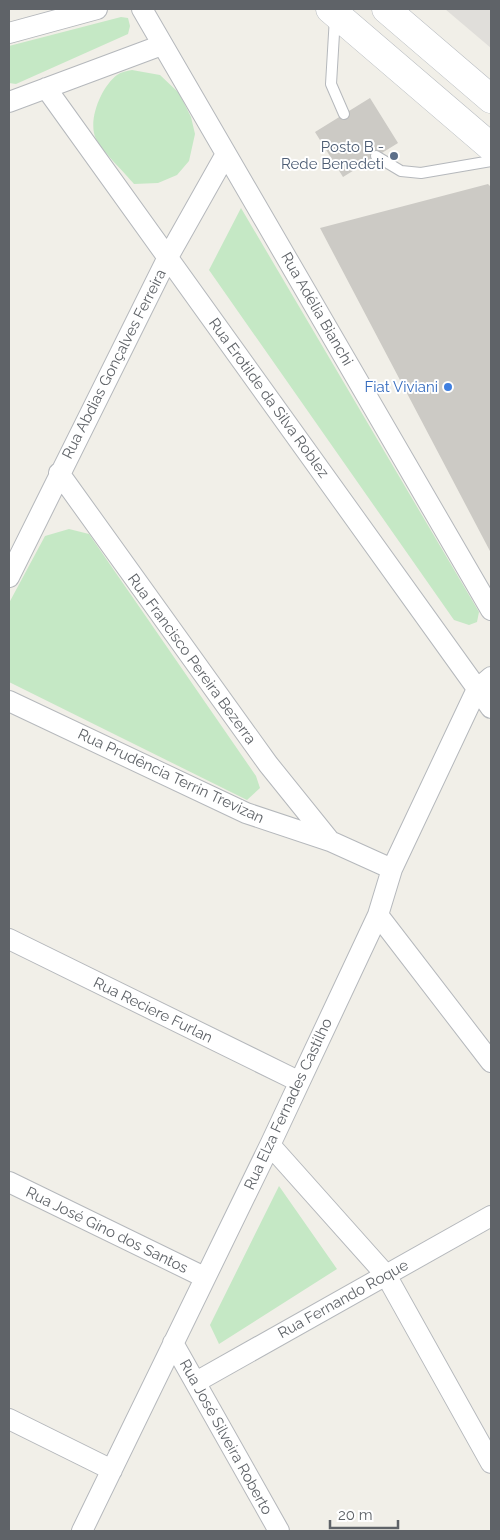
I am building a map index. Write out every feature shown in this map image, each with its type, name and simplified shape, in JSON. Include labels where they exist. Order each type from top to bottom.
[{"type":"main road","points":[[386,9],[491,99]]},
{"type":"main road","points":[[333,11],[491,147]]},
{"type":"street","points":[[9,33],[52,15],[97,9]]},
{"type":"street","name":"Rua Adélia Bianchi","points":[[142,9],[491,610]]},
{"type":"street","points":[[9,102],[162,45]]},
{"type":"street","name":"Rua Erotilde da Silva Roblez","points":[[46,88],[168,257],[484,683],[491,708]]},
{"type":"street","name":"Rua Abdias Gonçalves Ferreira","points":[[9,577],[59,473],[168,257],[226,154]]},
{"type":"street","name":"Rua Francisco Pereira Bezerra","points":[[59,473],[268,764],[330,841]]},
{"type":"street","name":"Rua Elza Fernades Castilho","points":[[82,1531],[204,1277],[270,1145],[298,1081],[378,914],[392,869],[484,683]]},
{"type":"street","name":"Rua Prudência Terrin Trevizan","points":[[9,700],[246,813],[330,841],[392,869]]},
{"type":"street","points":[[378,914],[491,1062]]},
{"type":"street","name":"Rua Reciere Furlan","points":[[9,939],[298,1081]]},
{"type":"street","points":[[270,1145],[386,1275],[491,1463]]},
{"type":"street","name":"Rua José Gino dos Santos","points":[[9,1182],[204,1277]]},
{"type":"street","name":"Rua Fernando Roque","points":[[196,1382],[491,1216]]},
{"type":"street","name":"Rua José Silveira Roberto","points":[[173,1343],[279,1531]]},
{"type":"street","points":[[9,1419],[112,1470]]},
{"type":"lane","points":[[333,11],[331,84],[344,114]]},
{"type":"lane","points":[[376,156],[401,171],[421,173],[491,161]]},
{"type":"shaded area","points":[[445,9],[491,9],[491,48]]},
{"type":"green space","points":[[121,17],[128,18],[130,26],[128,34],[16,84],[9,83],[9,46]]},
{"type":"green space","points":[[132,70],[160,75],[179,93],[191,117],[195,134],[189,161],[177,175],[158,183],[134,184],[103,150],[96,139],[94,131],[93,123],[101,95],[111,80],[117,75]]},
{"type":"green space","points":[[241,208],[479,612],[477,622],[469,625],[454,620],[209,270]]},
{"type":"green space","points":[[69,529],[89,534],[256,776],[260,788],[247,800],[9,682],[9,603],[45,536]]},
{"type":"green space","points":[[279,1186],[337,1269],[219,1344],[210,1325]]},
{"type":"building","points":[[370,98],[398,143],[343,177],[315,132]]},
{"type":"building","name":"Fiat Viviani","points":[[488,184],[491,187],[491,553],[320,228]]},
{"type":"place","name":"Posto B - Rede Benedeti","points":[[394,156]]},
{"type":"place","name":"Fiat Viviani","points":[[448,387]]}]
